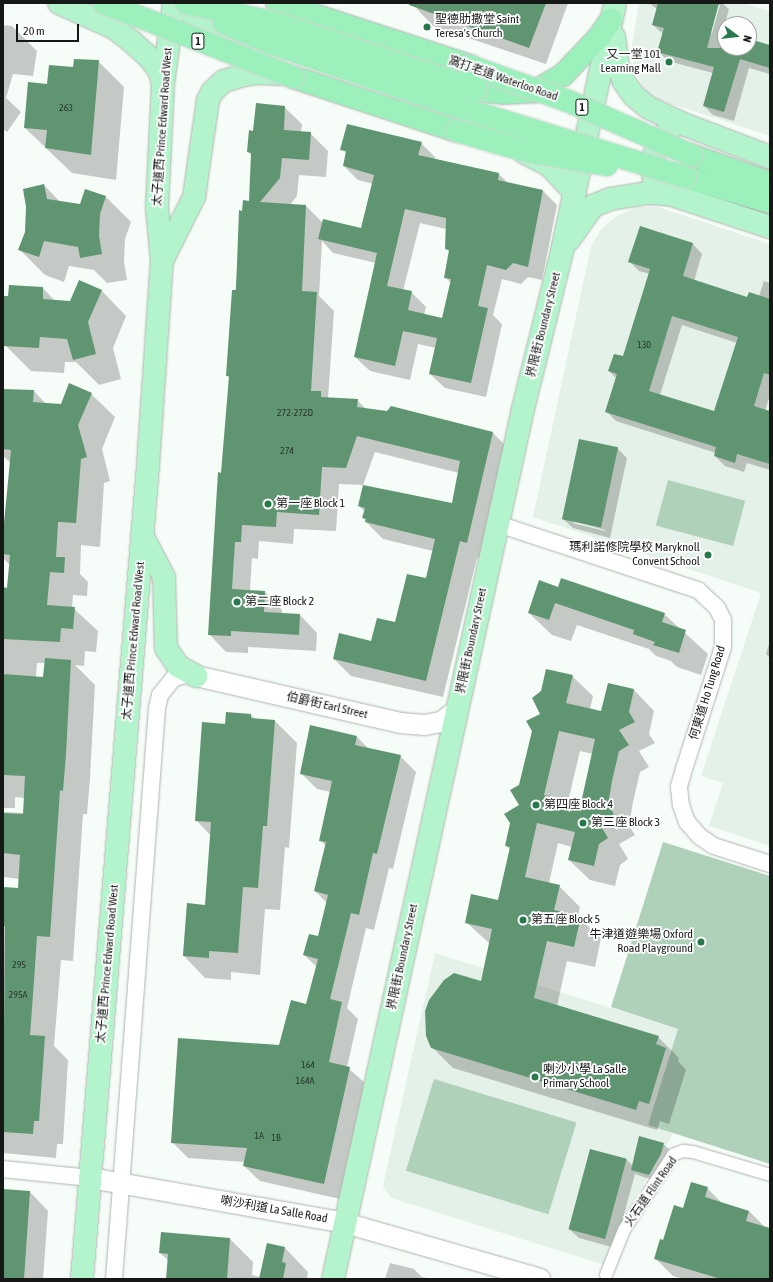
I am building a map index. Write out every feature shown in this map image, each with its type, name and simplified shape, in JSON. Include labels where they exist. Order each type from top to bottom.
[{"type":"highway","name":"1","points":[[104,3],[293,77],[480,138],[560,158],[685,177],[770,202]]},
{"type":"highway","points":[[186,3],[272,22],[476,90],[503,93],[536,91],[563,75],[599,37],[613,11]]},
{"type":"highway","points":[[204,3],[224,23],[270,43],[450,104],[685,177]]},
{"type":"highway","name":"窩打老道 Waterloo Road","points":[[277,3],[568,101],[691,155],[770,183]]},
{"type":"main road","points":[[59,3],[114,28],[131,41],[149,57],[160,72],[163,84]]},
{"type":"main road","name":"太子道西 Prince Edward Road West","points":[[82,1279],[142,535],[162,261],[156,207],[163,84],[174,3]]},
{"type":"main road","points":[[180,3],[226,43],[262,62],[532,156],[549,165],[575,193]]},
{"type":"main road","points":[[613,11],[618,66],[624,82],[634,96],[649,108],[686,125],[770,157]]},
{"type":"main road","name":"界限街 Boundary Street","points":[[333,1279],[456,711],[523,409],[562,251],[613,11]]},
{"type":"main road","points":[[162,261],[194,197],[208,100],[212,92],[224,81],[257,73],[302,75]]},
{"type":"main road","points":[[686,125],[667,130],[654,155],[652,166],[655,187],[669,194],[770,227]]},
{"type":"main road","points":[[562,251],[578,225],[593,206],[618,198],[647,194],[669,194]]},
{"type":"main road","points":[[142,535],[164,577],[166,648],[178,666],[196,676]]},
{"type":"street","name":"窩打老道 Waterloo Road","points":[[296,3],[453,54]]},
{"type":"street","name":"何東道 Ho Tung Road","points":[[498,524],[698,590],[717,608],[723,620],[723,647],[679,787],[681,805],[687,822],[699,836],[714,846],[770,864]]},
{"type":"street","points":[[114,1279],[120,1183],[157,708],[160,695],[174,678],[184,675],[196,676]]},
{"type":"street","name":"伯爵街 Earl Street","points":[[196,676],[401,722],[424,725],[441,722],[456,711]]},
{"type":"street","name":"火石道 Flint Road","points":[[606,1275],[624,1230],[673,1155],[682,1151],[693,1152],[770,1175]]},
{"type":"street","name":"喇沙利道 La Salle Road","points":[[3,1169],[90,1178],[345,1223],[540,1279]]},
{"type":"shaded area","points":[[639,3],[743,3],[770,11],[770,136],[659,100],[646,92],[635,71],[631,52]]},
{"type":"shaded area","name":"瑪利諾修院學校 Maryknoll Convent School","points":[[637,207],[658,207],[770,244],[770,846],[709,826],[723,783],[701,776],[761,593],[533,517],[591,246],[602,228],[618,215]]},
{"type":"shaded area","name":"喇沙小學 La Salle Primary School","points":[[435,953],[678,1029],[648,1125],[674,1132],[617,1229],[605,1265],[391,1198],[383,1186]]},
{"type":"green space","points":[[668,480],[745,501],[733,546],[656,525]]},
{"type":"green space","name":"牛津道遊樂場 Oxford Road Playground","points":[[663,842],[770,876],[770,1164],[648,1125],[678,1029],[611,1007]]},
{"type":"green space","points":[[434,1079],[576,1123],[548,1214],[406,1171]]},
{"type":"building","points":[[410,3],[546,3],[529,48],[409,5]]},
{"type":"building","points":[[658,3],[719,3],[707,48],[717,48],[717,56],[757,56],[757,41],[770,45],[770,68],[740,59],[724,112],[703,106],[714,67],[657,52],[664,28],[652,25]]},
{"type":"building","points":[[74,59],[99,60],[91,155],[45,148],[47,130],[24,128],[28,82],[47,84],[49,65],[73,67]]},
{"type":"building","points":[[256,103],[285,106],[284,130],[311,132],[309,160],[282,158],[280,178],[260,202],[306,205],[302,291],[317,292],[311,391],[321,391],[321,397],[358,399],[357,407],[387,411],[391,406],[493,432],[467,543],[460,541],[426,681],[333,659],[339,633],[371,641],[377,618],[395,622],[407,574],[426,578],[435,539],[365,522],[366,519],[362,518],[365,508],[358,506],[363,485],[452,503],[460,461],[357,436],[346,468],[322,467],[319,515],[277,512],[276,527],[242,525],[241,542],[235,542],[232,589],[265,591],[264,612],[300,614],[299,635],[231,631],[231,636],[208,635],[218,472],[221,473],[229,376],[226,376],[232,290],[236,290],[239,210],[242,211],[243,200],[249,201],[251,153],[247,152],[249,130],[253,131]]},
{"type":"building","points":[[347,124],[422,142],[418,155],[499,173],[498,180],[543,190],[528,267],[513,263],[506,270],[487,265],[478,306],[488,308],[471,383],[429,374],[437,338],[403,331],[395,366],[354,357],[377,253],[318,239],[323,219],[361,228],[374,175],[343,166],[346,151],[340,150]],"holes":[[[405,209],[446,218],[445,249],[449,250],[444,278],[451,279],[442,318],[408,310],[412,291],[387,286]]]},
{"type":"building","points":[[44,184],[47,199],[80,204],[85,189],[106,196],[100,214],[99,236],[102,254],[80,258],[78,247],[44,241],[39,257],[18,250],[25,232],[26,207],[23,189]]},
{"type":"building","points":[[640,226],[693,243],[683,276],[747,297],[749,292],[770,299],[770,375],[764,373],[754,406],[770,411],[770,464],[737,454],[735,463],[714,456],[716,447],[605,412],[617,374],[608,371],[614,354],[623,356],[650,269],[628,262]],"holes":[[[672,316],[738,337],[714,411],[649,391]]]},
{"type":"building","points":[[79,280],[102,290],[88,322],[96,354],[73,360],[67,339],[40,337],[39,348],[4,346],[3,296],[8,296],[9,285],[43,287],[43,299],[70,301]]},
{"type":"building","points":[[69,383],[92,393],[78,425],[87,457],[81,459],[76,523],[58,522],[56,557],[65,557],[64,573],[50,572],[47,605],[75,607],[73,629],[61,628],[60,642],[3,639],[3,587],[7,588],[10,555],[3,554],[3,534],[11,450],[3,449],[3,389],[34,390],[33,402],[61,404]]},
{"type":"building","points":[[579,439],[618,447],[601,528],[562,519]]},
{"type":"building","points":[[561,578],[665,613],[662,622],[686,630],[679,653],[653,645],[655,642],[633,634],[634,630],[555,603],[549,620],[528,613],[539,580],[558,587]]},
{"type":"building","points":[[45,658],[71,660],[66,754],[63,791],[60,790],[50,937],[37,936],[30,1035],[45,1036],[39,1121],[34,1121],[33,1134],[3,1132],[5,926],[3,926],[3,887],[18,888],[20,855],[3,853],[3,813],[23,814],[25,776],[3,775],[3,674],[43,677]]},
{"type":"building","points":[[546,669],[573,675],[566,703],[601,711],[608,683],[634,689],[629,712],[635,722],[619,730],[629,745],[619,751],[608,805],[614,814],[599,823],[608,838],[599,844],[594,866],[568,860],[575,832],[537,823],[525,877],[560,885],[554,910],[581,916],[574,947],[547,941],[534,998],[659,1036],[656,1044],[666,1048],[649,1104],[639,1101],[636,1110],[431,1048],[426,1036],[425,1011],[429,1000],[444,980],[454,973],[481,981],[492,929],[465,923],[471,894],[498,900],[510,847],[505,846],[510,823],[504,814],[519,805],[510,790],[519,785],[532,731],[526,721],[540,714],[532,698],[541,691]],"holes":[[[559,731],[595,739],[581,803],[544,795]]]},
{"type":"building","points":[[226,712],[251,714],[251,718],[275,720],[267,826],[263,826],[258,888],[243,887],[238,953],[209,951],[209,958],[183,956],[187,903],[205,905],[211,822],[195,821],[202,722],[225,724]]},
{"type":"building","points":[[310,725],[357,736],[355,745],[401,755],[377,854],[373,853],[359,915],[351,913],[330,999],[342,1002],[329,1062],[350,1067],[324,1184],[243,1166],[247,1148],[171,1143],[178,1038],[279,1045],[291,1000],[306,1004],[318,959],[303,955],[309,934],[318,936],[328,895],[314,891],[326,842],[319,841],[332,781],[300,774]]},
{"type":"building","points":[[639,1136],[664,1143],[661,1154],[649,1175],[631,1170]]},
{"type":"building","points":[[590,1149],[627,1159],[605,1239],[569,1229]]},
{"type":"building","points":[[691,1182],[708,1187],[705,1197],[749,1211],[746,1221],[770,1228],[770,1279],[721,1279],[654,1259],[660,1239],[663,1240],[674,1205],[683,1208]]},
{"type":"building","points":[[3,1189],[30,1191],[24,1279],[3,1279]]},
{"type":"building","points":[[161,1232],[230,1238],[227,1279],[166,1279],[168,1254],[159,1253]]},
{"type":"building","points":[[267,1243],[285,1247],[282,1262],[286,1263],[283,1279],[259,1279]]},
{"type":"place","name":"聖德肋撒堂 Saint Teresa's Church","points":[[427,27]]},
{"type":"place","name":"又一堂 101 Learning Mall","points":[[669,62]]},
{"type":"place","name":"第一座 Block 1","points":[[268,504]]},
{"type":"place","name":"瑪利諾修院學校 Maryknoll Convent School","points":[[708,555]]},
{"type":"place","name":"第二座 Block 2","points":[[237,602]]},
{"type":"place","name":"第四座 Block 4","points":[[536,805]]},
{"type":"place","name":"第三座 Block 3","points":[[583,823]]},
{"type":"place","name":"第五座 Block 5","points":[[523,920]]},
{"type":"place","name":"牛津道遊樂場 Oxford Road Playground","points":[[701,942]]},
{"type":"place","name":"喇沙小學 La Salle Primary School","points":[[535,1077]]}]
